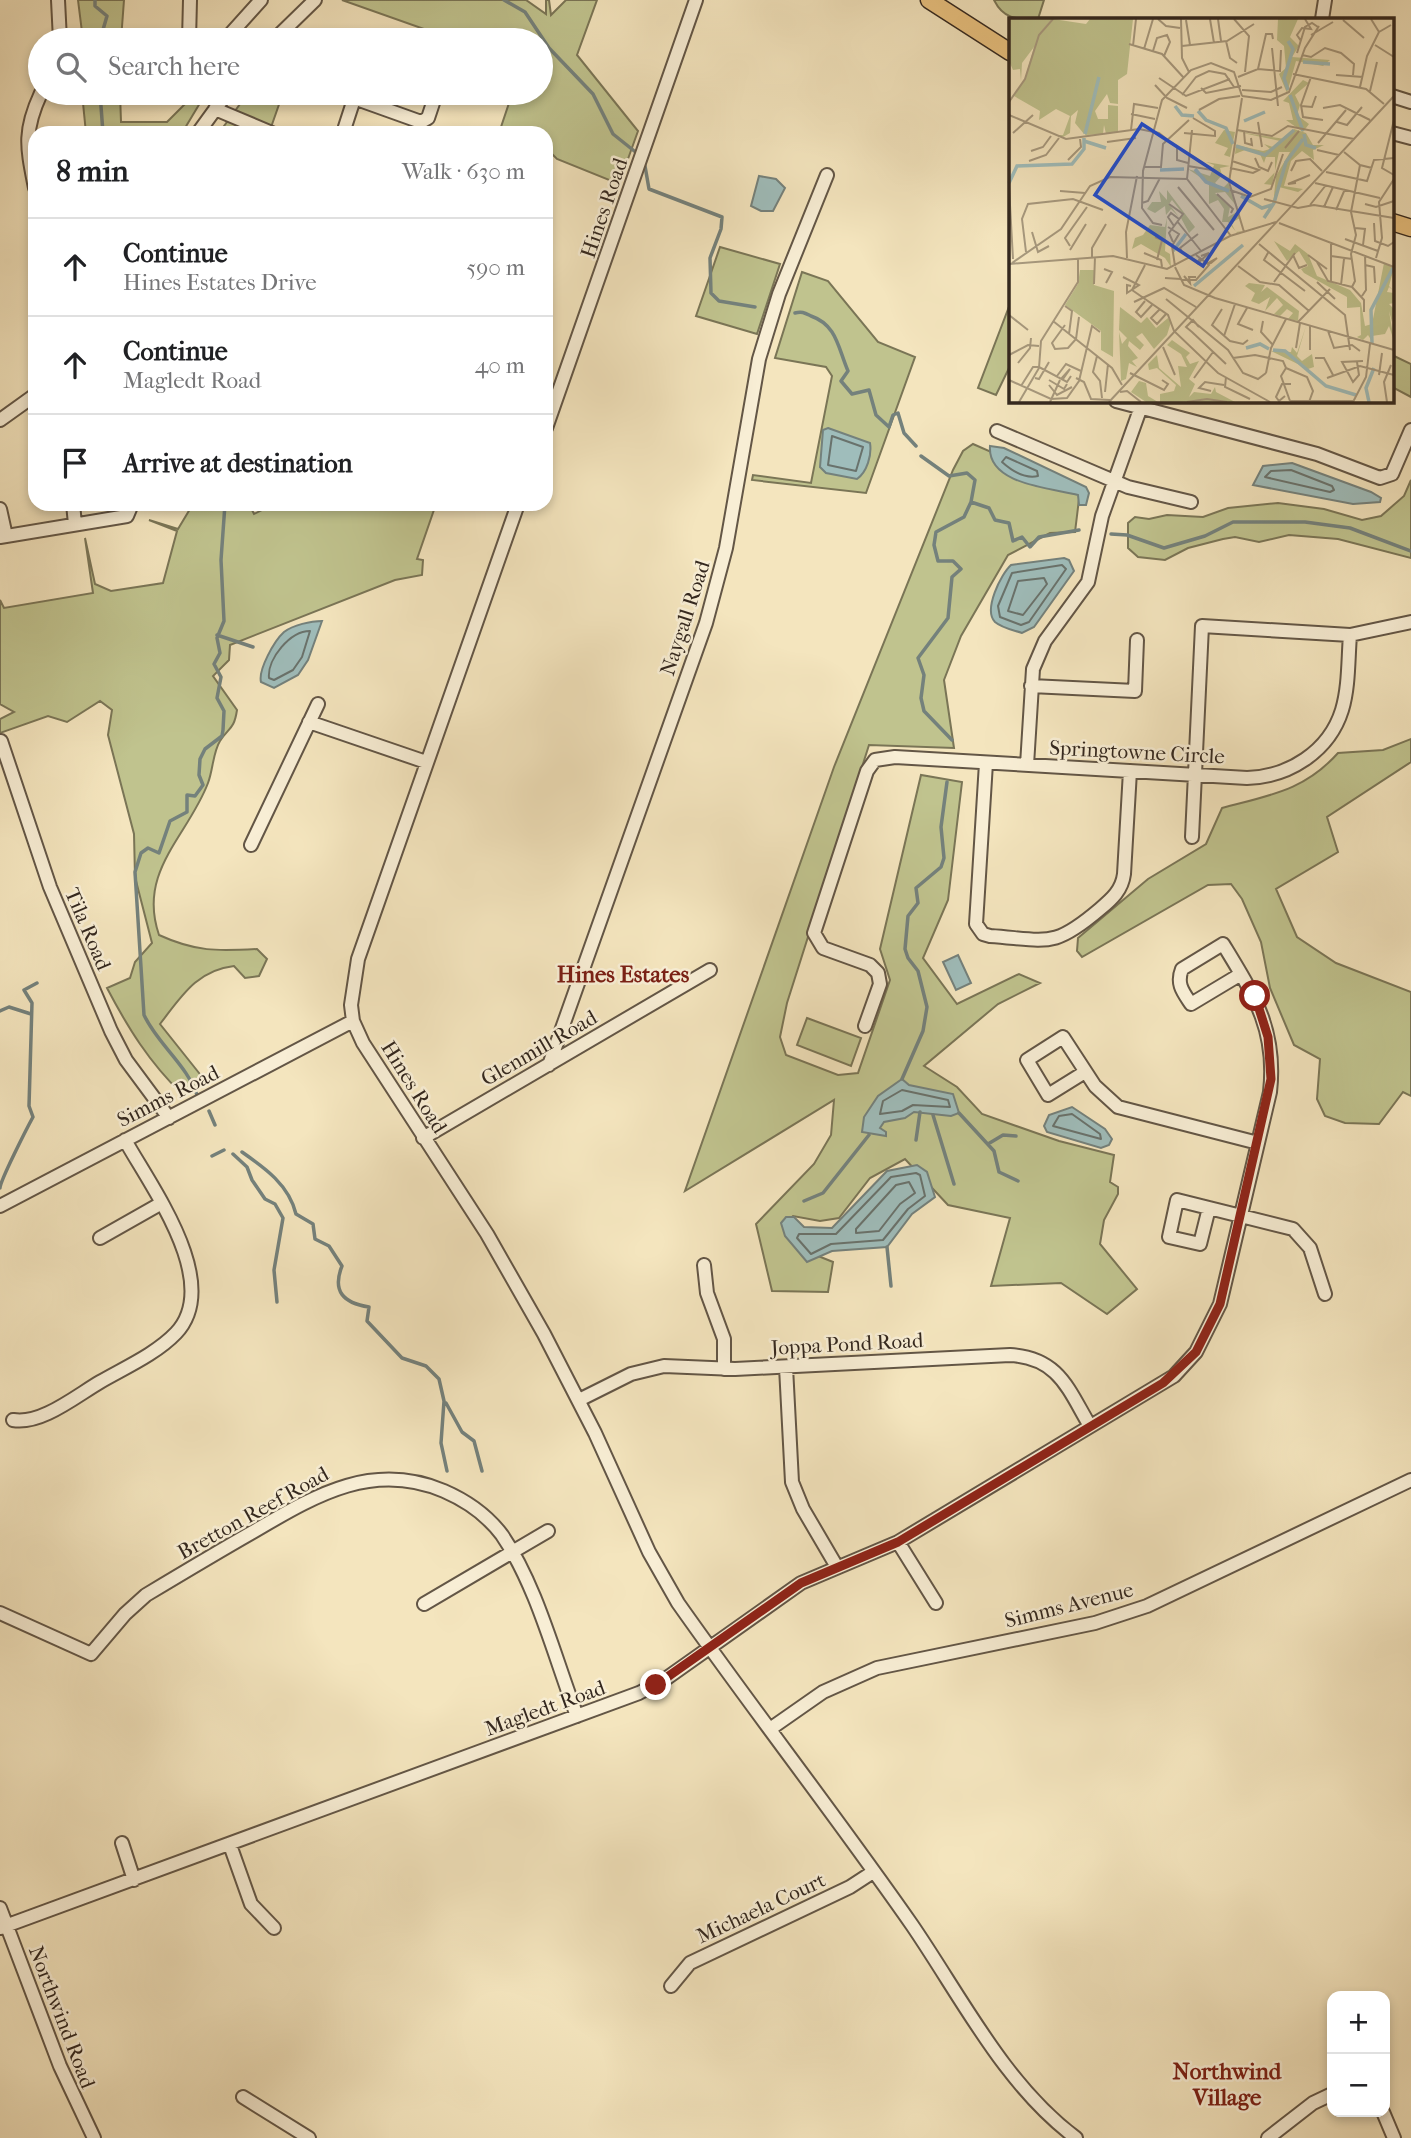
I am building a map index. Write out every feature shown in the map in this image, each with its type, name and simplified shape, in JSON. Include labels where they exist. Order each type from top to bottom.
[{"type":"main road","points":[[929,0],[1009,51]]},
{"type":"main road","points":[[1394,223],[1411,228]]},
{"type":"street","points":[[58,0],[59,28]]},
{"type":"street","points":[[189,28],[190,0]]},
{"type":"street","points":[[236,28],[261,0]]},
{"type":"street","name":"Hines Road","points":[[553,408],[696,0]]},
{"type":"street","points":[[1322,18],[1325,0]]},
{"type":"street","points":[[284,28],[306,2]]},
{"type":"street","points":[[1394,97],[1411,102]]},
{"type":"street","points":[[28,154],[27,128],[36,105]]},
{"type":"street","points":[[203,126],[217,105]]},
{"type":"street","points":[[345,126],[352,105]]},
{"type":"street","points":[[378,105],[421,122],[428,118],[432,105]]},
{"type":"street","points":[[215,108],[255,126]]},
{"type":"street","points":[[1394,134],[1411,138]]},
{"type":"street","name":"Naygall Road","points":[[549,1065],[706,622],[726,548],[759,359],[779,293],[827,175]]},
{"type":"street","points":[[0,420],[28,400]]},
{"type":"street","points":[[1122,402],[1276,442],[1380,478],[1392,474],[1411,429]]},
{"type":"street","name":"Springtowne Circle","points":[[1141,405],[1098,528],[1088,582],[1045,641],[1033,669],[1027,765],[1258,778],[1285,771],[1315,752],[1331,733],[1341,713],[1350,635]]},
{"type":"street","points":[[996,431],[1113,481],[1191,502]]},
{"type":"street","points":[[0,509],[3,537],[127,516],[129,511]]},
{"type":"street","points":[[74,511],[75,524]]},
{"type":"street","name":"Hines Road","points":[[516,511],[358,958],[351,990],[353,1021],[371,1057],[510,1272],[579,1400],[657,1569],[709,1648]]},
{"type":"street","points":[[1192,837],[1202,626],[1350,635],[1411,622]]},
{"type":"street","points":[[1031,686],[1135,691],[1137,640]]},
{"type":"street","points":[[251,845],[318,704]]},
{"type":"street","points":[[309,722],[426,762]]},
{"type":"street","name":"Tila Road","points":[[1,741],[50,887],[111,1031],[131,1067],[169,1118]]},
{"type":"street","points":[[865,1026],[880,984],[878,973],[870,965],[823,948],[814,933],[867,771],[875,760],[883,757],[1027,765]]},
{"type":"street","points":[[986,763],[976,924],[983,934],[990,936],[1052,940],[1074,932],[1121,888],[1130,772]]},
{"type":"street","name":"Magledt Road","points":[[3,1927],[656,1685],[781,1595],[837,1567],[898,1542],[1163,1383],[1196,1352],[1220,1304],[1269,1092],[1271,1052],[1261,1009],[1241,974],[1223,944],[1182,969],[1179,984],[1191,1004],[1241,974]]},
{"type":"street","name":"Glenmill Road","points":[[423,1138],[710,970]]},
{"type":"street","name":"Simms Road","points":[[0,1206],[353,1021]]},
{"type":"street","points":[[1085,1072],[1048,1095],[1027,1060],[1063,1037],[1107,1100],[1126,1111],[1258,1143]]},
{"type":"street","points":[[13,1420],[30,1420],[68,1401],[163,1344],[181,1326],[192,1294],[191,1270],[160,1204],[125,1140]]},
{"type":"street","points":[[100,1238],[160,1204]]},
{"type":"street","points":[[1209,1208],[1285,1225],[1300,1234],[1310,1248],[1325,1294]]},
{"type":"street","points":[[704,1265],[707,1293],[724,1339],[724,1369]]},
{"type":"street","name":"Joppa Pond Road","points":[[579,1400],[642,1370],[677,1365],[724,1369],[1022,1355],[1039,1360],[1056,1371],[1090,1426]]},
{"type":"street","points":[[786,1367],[792,1482],[803,1509],[837,1567]]},
{"type":"street","name":"Bretton Reef Road","points":[[0,1613],[91,1654],[125,1614],[146,1595],[309,1499],[357,1481],[375,1478],[405,1480],[456,1496],[486,1517],[513,1552],[577,1716]]},
{"type":"street","name":"Simms Avenue","points":[[770,1729],[823,1692],[877,1668],[1095,1623],[1147,1606],[1411,1480]]},
{"type":"street","points":[[424,1604],[548,1531]]},
{"type":"street","points":[[898,1542],[936,1603]]},
{"type":"street","points":[[709,1648],[873,1872],[1017,2082],[1037,2106],[1076,2138]]},
{"type":"street","points":[[122,1843],[135,1880]]},
{"type":"street","points":[[230,1845],[251,1904],[274,1928]]},
{"type":"street","name":"Michaela Court","points":[[671,1986],[691,1963],[850,1887],[873,1872]]},
{"type":"street","name":"Northwind Road","points":[[0,1908],[3,1927],[60,2066],[94,2138]]},
{"type":"street","points":[[1268,2138],[1312,2103],[1327,2096]]},
{"type":"street","points":[[243,2097],[309,2138]]},
{"type":"street","points":[[1385,2117],[1394,2138]]},
{"type":"green space","points":[[78,0],[124,0],[122,28],[82,28]]},
{"type":"green space","points":[[342,0],[526,0],[546,14],[546,0],[549,0],[551,15],[566,0],[597,0],[577,55],[638,131],[619,184],[557,159],[553,155],[553,126],[501,126],[508,105],[553,105],[553,28],[421,28]]},
{"type":"green space","points":[[994,0],[1044,0],[1038,18],[1012,17],[998,7]]},
{"type":"green space","points":[[83,105],[120,105],[121,122],[167,122],[184,105],[199,105],[186,126],[85,126]]},
{"type":"green space","points":[[239,105],[279,105],[271,126],[224,126]]},
{"type":"green space","points":[[720,247],[780,264],[757,334],[696,316]]},
{"type":"green space","points":[[802,272],[828,281],[878,342],[915,357],[866,493],[752,480],[753,475],[811,483],[832,376],[826,367],[775,358]]},
{"type":"green space","points":[[1009,307],[1009,368],[996,395],[978,388]]},
{"type":"green space","points":[[1394,356],[1411,364],[1411,397],[1394,388]]},
{"type":"green space","points":[[973,444],[1080,491],[1075,532],[1050,533],[1008,555],[961,636],[944,680],[954,748],[869,745],[787,1003],[780,1037],[786,1055],[838,1075],[858,1073],[890,980],[880,949],[921,775],[962,782],[948,900],[923,958],[957,1004],[1019,974],[1040,983],[998,1004],[924,1066],[957,1087],[982,1114],[1059,1141],[1114,1155],[1110,1182],[1118,1187],[1118,1194],[1104,1220],[1100,1244],[1137,1289],[1107,1314],[1061,1283],[991,1286],[1010,1218],[948,1205],[905,1159],[870,1178],[839,1218],[820,1221],[793,1216],[783,1226],[803,1250],[833,1262],[828,1292],[772,1291],[756,1224],[814,1164],[831,1135],[834,1100],[685,1191],[834,767],[953,470],[963,451]]},
{"type":"green space","points":[[1411,480],[1411,558],[1338,539],[1289,535],[1259,542],[1235,537],[1223,539],[1188,548],[1165,560],[1138,557],[1128,548],[1128,523],[1135,517],[1203,517],[1228,508],[1278,503],[1324,509],[1362,520],[1381,516],[1404,496]]},
{"type":"green space","points":[[189,511],[252,511],[254,514],[260,511],[434,511],[417,559],[423,560],[422,575],[395,580],[230,645],[229,660],[213,676],[237,710],[236,716],[233,725],[218,745],[210,778],[199,802],[160,873],[154,912],[159,935],[172,941],[207,949],[257,949],[267,959],[259,976],[245,978],[234,966],[200,979],[160,1024],[207,1083],[182,1094],[159,1070],[140,1044],[107,988],[130,978],[135,962],[152,943],[135,877],[134,834],[108,735],[112,710],[100,701],[67,722],[48,716],[0,733],[0,719],[14,712],[0,704],[0,600],[4,608],[93,593],[85,538],[95,584],[111,591],[163,583],[177,531],[149,520],[178,529]]},
{"type":"green space","points":[[1411,739],[1411,762],[1327,817],[1338,852],[1276,889],[1297,937],[1336,963],[1411,992],[1411,1096],[1403,1092],[1379,1124],[1345,1123],[1325,1116],[1317,1099],[1320,1059],[1294,1045],[1270,988],[1261,942],[1242,899],[1231,884],[1208,885],[1082,957],[1077,951],[1078,938],[1148,879],[1206,844],[1222,808],[1271,795],[1299,784],[1338,753],[1383,750]]},
{"type":"green space","points":[[807,1018],[861,1038],[851,1066],[797,1045]]},
{"type":"water","points":[[759,176],[776,179],[785,188],[773,211],[761,211],[751,206]]},
{"type":"water","points":[[828,428],[870,443],[868,463],[857,479],[826,473],[820,467],[823,430]]},
{"type":"water","points":[[990,446],[1004,448],[1086,487],[1089,493],[1086,505],[1079,505],[1078,495],[1038,487],[1010,477],[999,469],[992,459]]},
{"type":"water","points":[[1292,463],[1371,492],[1381,498],[1380,502],[1353,504],[1253,485],[1263,466]]},
{"type":"water","points":[[1064,558],[1069,560],[1074,571],[1034,627],[1022,633],[995,622],[991,609],[992,601],[998,584],[1011,565]]},
{"type":"water","points":[[322,621],[308,660],[298,675],[274,688],[261,682],[262,670],[268,656],[284,632],[302,624]]},
{"type":"water","points":[[958,955],[971,983],[956,990],[943,962]]},
{"type":"water","points":[[902,1079],[909,1085],[953,1094],[959,1113],[951,1116],[914,1112],[905,1118],[884,1122],[880,1128],[886,1132],[886,1136],[862,1132],[864,1117],[878,1096]]},
{"type":"water","points":[[1072,1107],[1105,1129],[1112,1139],[1109,1145],[1101,1148],[1047,1132],[1044,1126],[1049,1115]]},
{"type":"water","points":[[917,1165],[927,1172],[935,1197],[912,1214],[887,1247],[832,1251],[807,1262],[785,1236],[781,1223],[786,1217],[794,1217],[804,1227],[832,1228],[887,1171]]},
{"type":"waterway","points":[[95,0],[95,6],[107,16],[104,28]]},
{"type":"waterway","points":[[504,0],[525,12],[536,28]]},
{"type":"waterway","points":[[553,52],[593,94],[613,134],[638,154]]},
{"type":"waterway","points":[[101,105],[102,126]]},
{"type":"waterway","points":[[645,166],[649,189],[722,217],[721,229],[710,258],[711,293],[719,301],[755,307]]},
{"type":"waterway","points":[[795,313],[805,313],[826,325],[835,338],[848,371],[841,381],[852,394],[869,390],[876,415],[889,427],[893,415],[898,413],[904,433],[916,446]]},
{"type":"waterway","points":[[921,456],[949,476],[967,473],[975,480],[971,502],[964,517],[936,532],[934,545],[938,561],[953,561],[961,569],[952,577],[948,618],[918,658],[924,675],[921,698],[924,711],[952,740]]},
{"type":"waterway","points":[[971,502],[989,508],[995,520],[1009,523],[1013,541],[1022,537],[1030,547],[1039,537],[1079,530]]},
{"type":"waterway","points":[[198,1098],[187,1075],[144,1015],[135,872],[141,853],[148,848],[159,853],[170,821],[187,812],[187,795],[195,796],[203,785],[199,775],[200,759],[205,749],[222,736],[224,711],[217,698],[221,677],[214,664],[220,653],[217,638],[224,621],[221,560],[224,511]]},
{"type":"waterway","points":[[1111,534],[1127,535],[1164,548],[1205,536],[1233,522],[1305,522],[1350,528],[1411,551]]},
{"type":"waterway","points":[[217,635],[253,647]]},
{"type":"waterway","points":[[902,1079],[923,1031],[927,1007],[918,971],[905,949],[908,916],[918,903],[916,888],[941,867],[944,858],[941,827],[947,782]]},
{"type":"waterway","points":[[0,1188],[33,1117],[29,1106],[32,1003],[24,990],[37,983]]},
{"type":"waterway","points":[[0,1011],[9,1007],[31,1014]]},
{"type":"waterway","points":[[209,1111],[215,1125]]},
{"type":"waterway","points":[[916,1140],[920,1112]]},
{"type":"waterway","points":[[959,1113],[994,1151],[999,1172],[1018,1181]]},
{"type":"waterway","points":[[933,1115],[954,1184]]},
{"type":"waterway","points":[[804,1201],[823,1193],[869,1135]]},
{"type":"waterway","points":[[988,1144],[1003,1135],[1016,1136]]},
{"type":"waterway","points":[[212,1156],[224,1150]]},
{"type":"waterway","points":[[242,1152],[275,1178],[288,1194],[296,1214],[313,1224],[315,1239],[329,1246],[342,1266],[338,1282],[346,1299],[369,1307],[367,1321],[402,1358],[426,1366],[439,1379],[444,1401],[441,1443],[447,1471]]},
{"type":"waterway","points":[[233,1154],[247,1167],[265,1199],[275,1204],[283,1218],[274,1270],[277,1302]]},
{"type":"waterway","points":[[887,1247],[891,1286]]},
{"type":"waterway","points":[[446,1403],[462,1432],[474,1441],[482,1471]]},
{"type":"district","name":"Hines Estates","points":[[623,974]]},
{"type":"district","name":"Northwind Village","points":[[1227,2084]]},
{"type":"route","points":[[656,1685],[781,1595],[819,1574],[898,1542],[1163,1383],[1186,1364],[1205,1339],[1220,1304],[1269,1092],[1271,1052],[1261,1009],[1255,996]]}]
